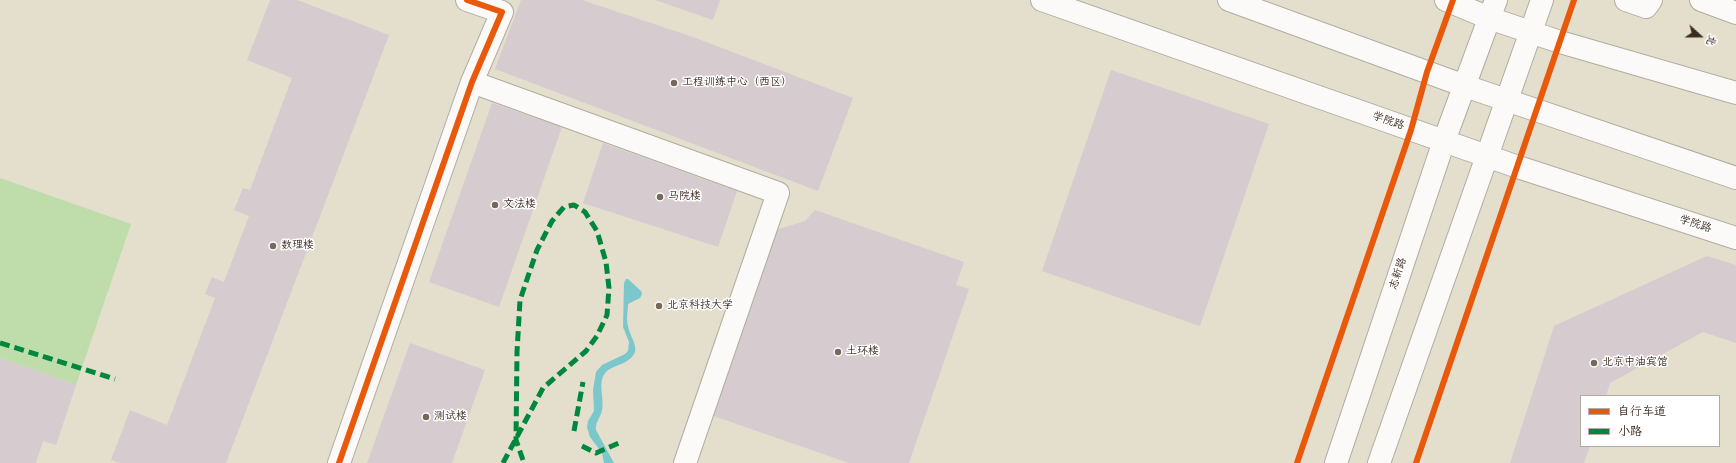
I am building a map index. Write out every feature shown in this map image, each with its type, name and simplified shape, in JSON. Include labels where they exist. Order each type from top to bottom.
[{"type":"main road","points":[[339,463],[472,82],[502,12],[466,0]]},
{"type":"main road","name":"学院路","points":[[1042,0],[1444,141],[1736,238]]},
{"type":"main road","points":[[1229,0],[1507,101],[1736,178]]},
{"type":"main road","points":[[1446,0],[1492,9],[1530,32],[1736,93]]},
{"type":"main road","points":[[1379,463],[1486,155],[1507,101],[1542,0]]},
{"type":"main road","points":[[1626,0],[1646,7],[1651,0]]},
{"type":"main road","points":[[1701,0],[1736,13]]},
{"type":"main road","name":"志新路","points":[[1336,463],[1444,141],[1492,9]]},
{"type":"main road","points":[[472,82],[778,193],[684,463]]},
{"type":"green space","points":[[0,178],[131,224],[76,385],[0,358]]},
{"type":"water","points":[[626,279],[628,279],[641,291],[642,294],[640,298],[628,304],[627,323],[635,346],[635,352],[630,359],[607,371],[602,380],[603,405],[596,424],[596,430],[614,463],[604,463],[602,453],[590,437],[587,427],[588,421],[594,411],[593,390],[596,372],[602,365],[625,354],[628,351],[629,342],[623,327],[624,283]]},
{"type":"building","name":"数理楼","points":[[270,0],[297,0],[389,35],[226,463],[120,463],[111,460],[130,410],[167,425],[215,298],[205,294],[212,277],[224,282],[249,216],[234,210],[243,188],[250,190],[292,78],[247,60]]},
{"type":"building","name":"工程训练中心（西区）","points":[[521,0],[582,0],[693,37],[853,98],[818,191],[495,69]]},
{"type":"building","points":[[655,0],[720,0],[713,20]]},
{"type":"building","points":[[1111,70],[1269,124],[1200,326],[1042,271]]},
{"type":"building","name":"文法楼","points":[[492,103],[562,127],[499,307],[429,282]]},
{"type":"building","name":"马院楼","points":[[603,143],[737,191],[718,247],[583,203]]},
{"type":"building","name":"土环楼","points":[[815,210],[964,262],[956,285],[969,289],[909,463],[849,463],[708,414],[772,231],[805,221]]},
{"type":"building","name":"北京中油宾馆","points":[[1707,256],[1736,265],[1736,343],[1703,332],[1610,383],[1606,395],[1580,395],[1580,447],[1590,447],[1584,463],[1510,463],[1554,326]]},
{"type":"building","name":"测试楼","points":[[410,343],[485,370],[452,463],[367,463]]},
{"type":"building","points":[[0,358],[76,385],[56,445],[43,441],[36,463],[0,463]]},
{"type":"marked path","points":[[503,463],[543,388],[586,351],[597,336],[607,315],[609,288],[606,262],[597,231],[585,212],[574,205],[564,207],[552,221],[537,250],[520,300],[517,352],[516,440],[524,463]]},
{"type":"marked path","points":[[0,343],[115,379]]},
{"type":"marked path","points":[[574,431],[583,382]]},
{"type":"marked path","points":[[582,446],[596,453],[621,442]]},
{"type":"cycle path","points":[[339,463],[472,82],[502,12],[467,0]]},
{"type":"cycle path","points":[[1297,463],[1411,130],[1427,72],[1453,0]]},
{"type":"cycle path","points":[[1416,463],[1574,0]]},
{"type":"place","name":"工程训练中心（西区）","points":[[674,83]]},
{"type":"place","name":"马院楼","points":[[660,197]]},
{"type":"place","name":"文法楼","points":[[495,205]]},
{"type":"place","name":"数理楼","points":[[273,246]]},
{"type":"place","name":"北京科技大学","points":[[659,306]]},
{"type":"place","name":"土环楼","points":[[838,352]]},
{"type":"place","name":"北京中油宾馆","points":[[1594,363]]},
{"type":"place","name":"测试楼","points":[[426,417]]}]
